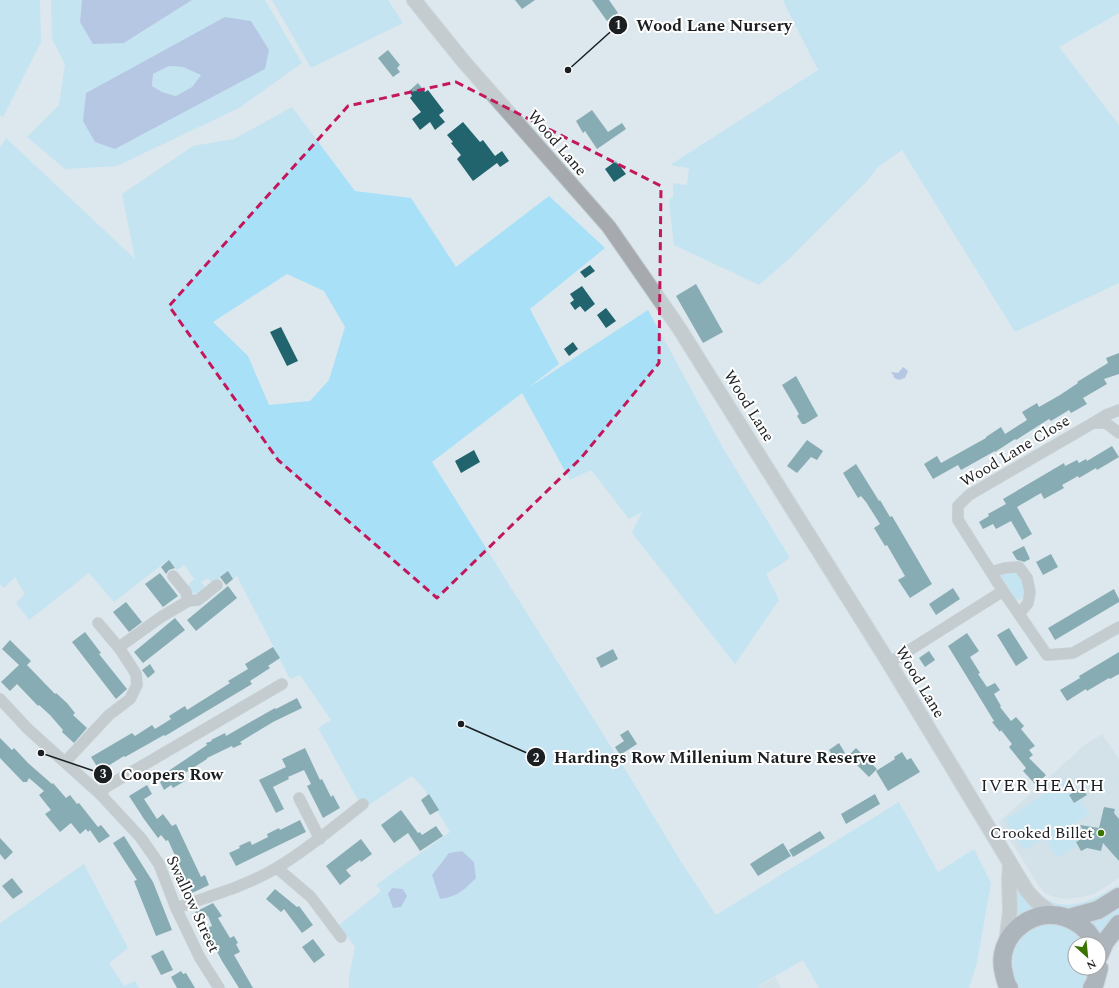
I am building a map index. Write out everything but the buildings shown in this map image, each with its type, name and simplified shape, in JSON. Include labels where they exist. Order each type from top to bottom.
[{"type":"main road","points":[[1009,988],[1002,966],[1002,958],[1006,943],[1013,932],[1022,924],[1037,916],[1060,916],[1098,910],[1119,897]]},
{"type":"main road","points":[[1060,916],[1084,927],[1091,936]]},
{"type":"main road","points":[[1107,939],[1119,924]]},
{"type":"main road","points":[[994,988],[998,981],[1002,966]]},
{"type":"street","name":"Wood Lane","points":[[414,0],[464,62],[608,228],[679,328],[888,663],[1027,891],[1036,901],[1060,916]]},
{"type":"street","name":"Wood Lane Close","points":[[1119,410],[1106,415],[969,495],[958,506],[958,520],[1018,614],[1047,655],[1073,653],[1119,626]]},
{"type":"street","name":"Wood Lane Close","points":[[1093,423],[1106,423],[1119,433]]},
{"type":"street","points":[[991,572],[1005,568],[1019,567],[1027,578],[1030,592],[1028,602],[1018,614]]},
{"type":"street","points":[[173,576],[186,592],[188,601]]},
{"type":"street","points":[[120,649],[122,645],[161,617],[188,601],[198,600],[217,585]]},
{"type":"street","points":[[888,663],[1003,591]]},
{"type":"street","points":[[65,762],[109,715],[130,698],[137,685],[136,674],[120,649],[98,622]]},
{"type":"street","points":[[100,794],[106,787],[282,684]]},
{"type":"street","name":"Swallow Street","points":[[0,699],[28,729],[100,794],[141,838],[159,864],[176,908],[200,958],[219,988]]},
{"type":"street","points":[[299,798],[320,838]]},
{"type":"street","points":[[176,908],[238,886],[277,868],[320,838],[363,804]]},
{"type":"street","points":[[1006,943],[1010,911],[1010,863]]},
{"type":"street","points":[[277,868],[311,897],[340,937]]},
{"type":"highlighted area","points":[[456,82],[661,186],[659,363],[581,458],[437,598],[278,460],[169,306],[348,106]]},
{"type":"shaded area","points":[[0,0],[40,0],[41,42],[3,117],[0,115]]},
{"type":"shaded area","points":[[51,0],[82,0],[80,22],[124,43],[192,0],[265,0],[302,63],[239,108],[117,166],[65,169],[27,137],[59,105],[65,64],[52,39]],"holes":[[[251,21],[265,69],[95,142],[86,93]]]},
{"type":"shaded area","points":[[82,0],[192,0],[124,43],[93,44],[80,22]]},
{"type":"shaded area","points":[[272,0],[388,0],[403,23],[311,68]]},
{"type":"shaded area","points":[[783,0],[1119,0],[1119,13],[1059,47],[1119,125],[1119,283],[1015,332],[902,150],[878,167],[868,180],[791,257],[759,285],[674,245],[669,200],[673,197],[673,183],[687,185],[689,168],[670,165],[818,70]]},
{"type":"shaded area","points":[[225,17],[251,21],[269,50],[265,69],[115,149],[95,142],[83,121],[86,93]],"holes":[[[169,66],[183,67],[201,75],[192,87],[176,96],[162,92],[152,86],[153,74]]]},
{"type":"shaded area","points":[[169,66],[183,67],[201,75],[192,87],[176,96],[162,92],[152,86],[153,74]]},
{"type":"shaded area","points":[[292,107],[355,191],[411,198],[456,267],[549,196],[605,248],[530,309],[559,364],[528,388],[648,310],[723,448],[790,558],[766,574],[779,600],[735,664],[632,533],[642,512],[629,519],[591,470],[570,480],[522,393],[432,462],[625,769],[680,860],[716,915],[899,802],[938,872],[974,849],[991,883],[977,963],[969,988],[819,988],[803,960],[758,986],[759,988],[349,988],[349,976],[355,947],[339,925],[381,891],[376,885],[450,832],[424,789],[412,776],[363,809],[318,728],[331,720],[300,675],[290,679],[237,576],[233,579],[227,572],[212,584],[208,578],[201,582],[206,588],[200,593],[193,593],[189,589],[189,584],[194,579],[184,565],[177,570],[168,560],[114,602],[89,573],[29,620],[16,603],[25,594],[15,577],[4,588],[0,584],[0,147],[6,138],[135,259],[122,194],[193,146],[234,139]],"holes":[[[287,274],[324,291],[345,327],[329,380],[310,401],[269,405],[248,356],[213,322]]]},
{"type":"shaded area","points":[[903,367],[908,371],[905,378],[899,380],[894,378],[893,374],[891,374],[892,372],[898,373]]},
{"type":"shaded area","points":[[1016,569],[1027,581],[1024,595],[1020,600],[1015,599],[1000,575]]},
{"type":"shaded area","points":[[1102,734],[1119,759],[1119,878],[1094,894],[1064,899],[1051,896],[1045,893],[1039,886],[999,822],[1086,744]]},
{"type":"shaded area","points":[[1068,778],[1075,790],[1068,795],[1074,804],[1080,800],[1089,815],[1071,825],[1079,839],[1075,842],[1077,846],[1057,858],[1045,838],[1024,850],[1005,820]]},
{"type":"shaded area","points":[[462,851],[474,862],[476,878],[456,895],[440,899],[432,875],[449,853]]},
{"type":"shaded area","points":[[84,864],[128,948],[109,963],[124,986],[135,981],[139,988],[0,988],[0,923]]},
{"type":"shaded area","points":[[1118,885],[1118,890],[1095,903],[1070,909],[1050,905],[1031,888],[1034,888],[1054,903],[1064,905],[1075,904],[1097,897]]},
{"type":"shaded area","points":[[392,888],[403,889],[407,896],[401,907],[393,908],[388,894]]},
{"type":"shaded area","points":[[1016,888],[1035,912],[1018,920]]},
{"type":"shaded area","points":[[1119,907],[1119,915],[1101,934],[1089,921],[1101,918]]},
{"type":"shaded area","points":[[1056,923],[1074,930],[1080,936],[1067,936],[1067,976],[1089,976],[1085,988],[1019,988],[1013,968],[1013,958],[1019,940],[1033,927],[1044,924]]},
{"type":"shaded area","points":[[775,977],[781,988],[758,987]]},
{"type":"place","name":"Wood Lane Nursery","points":[[568,70]]},
{"type":"place","name":"Hardings Row Millenium Nature Reserve","points":[[461,724]]},
{"type":"place","name":"Coopers Row","points":[[41,753]]},
{"type":"place","name":"Crooked Billet","points":[[1101,833]]},
{"type":"district","name":"IVER HEATH","points":[[1043,785]]}]
